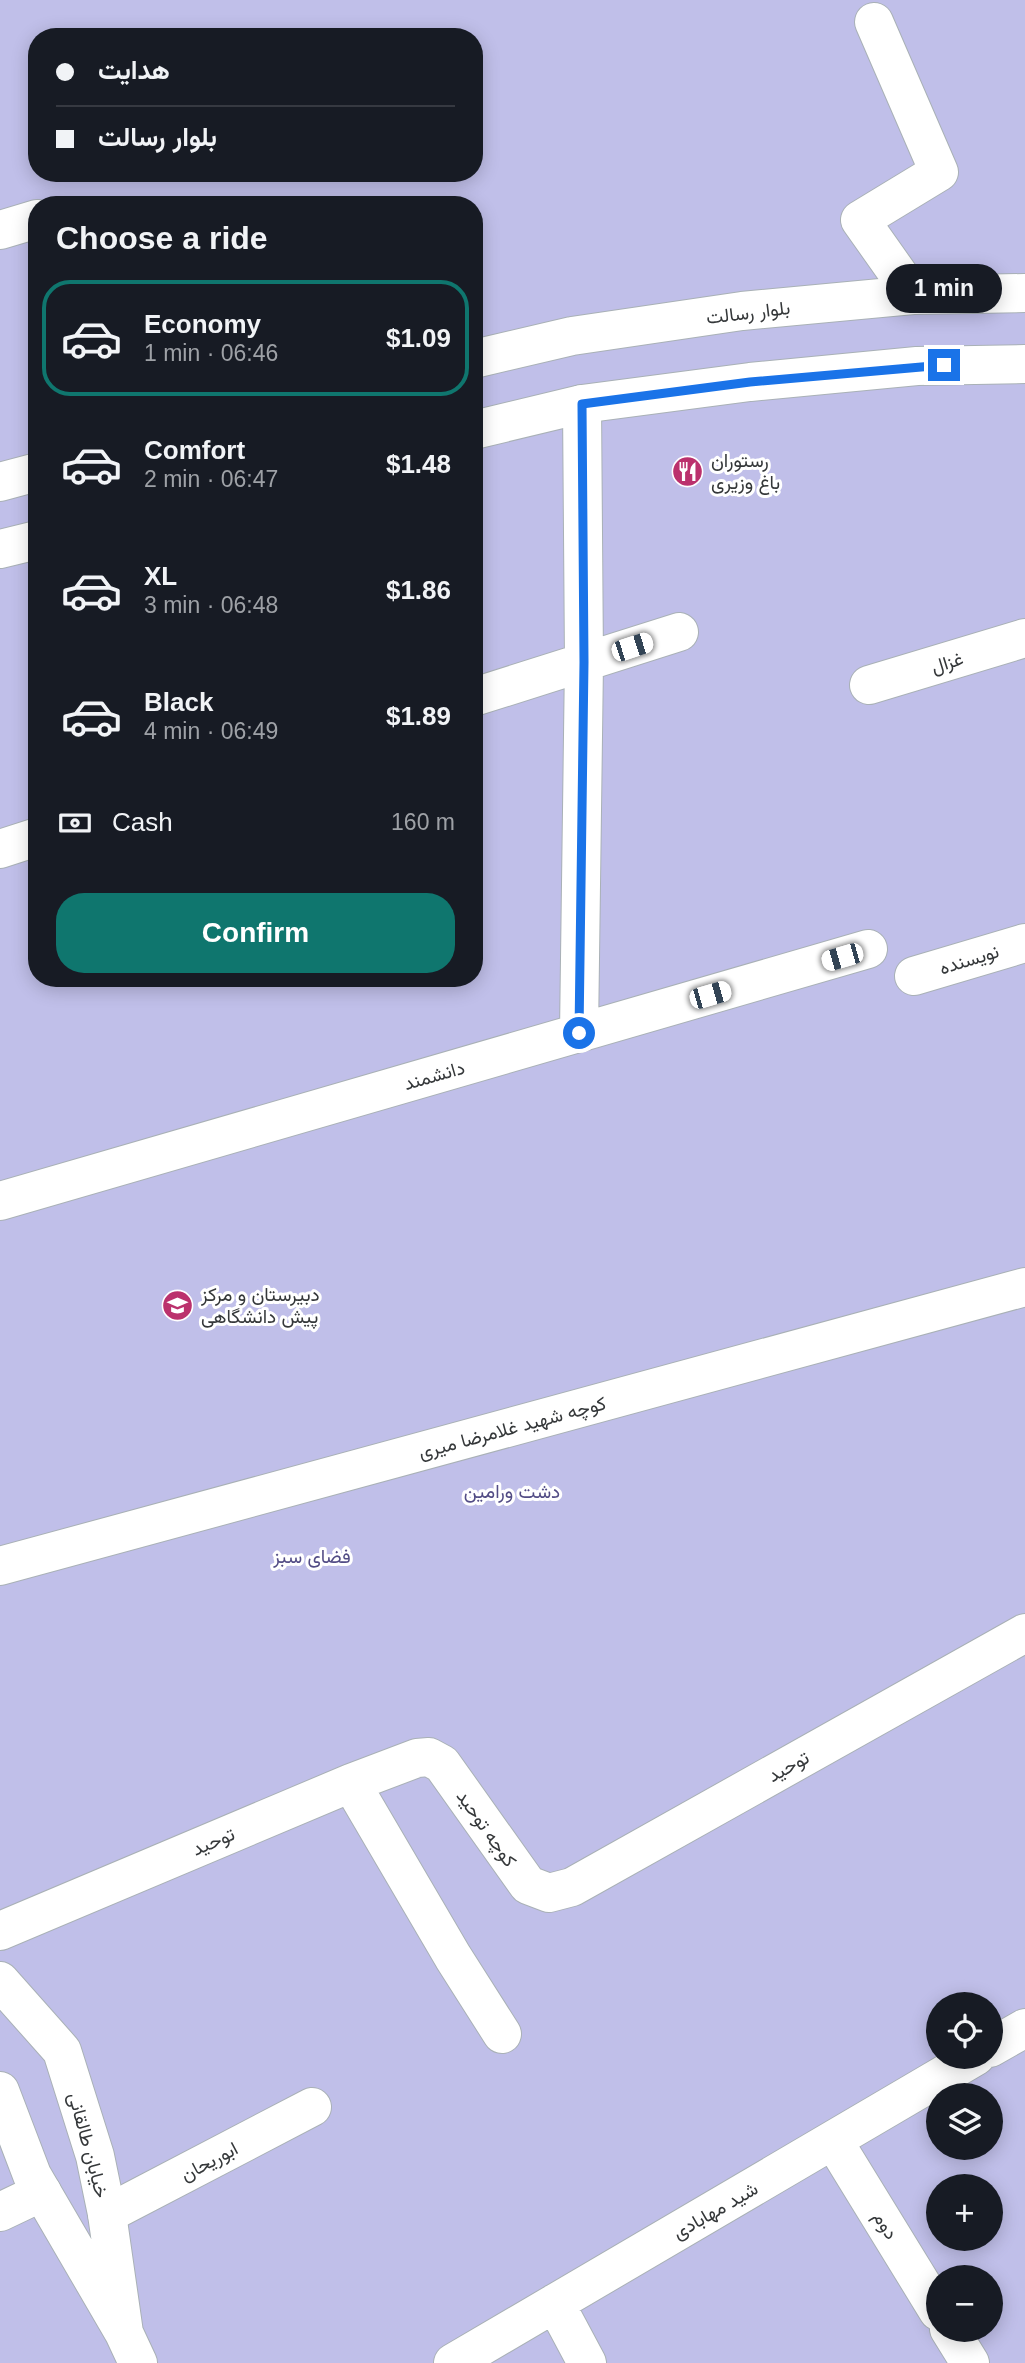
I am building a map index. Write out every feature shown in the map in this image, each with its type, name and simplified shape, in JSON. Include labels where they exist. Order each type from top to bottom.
[{"type":"street","points":[[874,22],[939,172],[860,220],[913,295]]},
{"type":"street","points":[[0,230],[28,222]]},
{"type":"street","name":"بلوار رسالت","points":[[483,357],[572,336],[716,315],[913,295],[1025,293]]},
{"type":"street","points":[[483,428],[582,404],[750,382],[903,367],[1025,364]]},
{"type":"street","points":[[579,1033],[584,662],[582,404]]},
{"type":"street","points":[[0,482],[28,474]]},
{"type":"street","points":[[0,549],[28,542]]},
{"type":"street","points":[[483,694],[679,632]]},
{"type":"street","name":"غزال","points":[[869,685],[1025,639]]},
{"type":"street","points":[[0,849],[28,840]]},
{"type":"street","name":"نویسنده","points":[[914,976],[1025,943]]},
{"type":"street","name":"دانشمند","points":[[0,1201],[868,949]]},
{"type":"street","name":"کوچه شهید غلامرضا میری","points":[[0,1566],[1025,1287]]},
{"type":"street","name":"توحید","points":[[549,1893],[572,1887],[1025,1633]]},
{"type":"street","name":"توحید","points":[[0,1931],[351,1783],[417,1758],[429,1757]]},
{"type":"street","name":"کوچه توحید","points":[[429,1757],[442,1764],[528,1885],[549,1893]]},
{"type":"street","points":[[351,1783],[453,1957],[502,2034]]},
{"type":"street","name":"خیابان طالقانی","points":[[0,1981],[61,2051],[94,2156],[131,2348]]},
{"type":"street","name":"شید مهابادی","points":[[453,2363],[954,2069]]},
{"type":"street","points":[[0,2091],[32,2175],[131,2348]]},
{"type":"street","name":"ابوریحان","points":[[107,2214],[312,2107]]},
{"type":"street","name":"دوم","points":[[833,2140],[926,2291]]},
{"type":"street","points":[[0,2212],[42,2192]]},
{"type":"street","points":[[555,2303],[587,2363]]},
{"type":"street","points":[[958,2342],[970,2363]]},
{"type":"green space","name":"دشت ورامین","points":[[0,0],[1025,0],[1025,2363],[0,2363]]},
{"type":"place","name":"رستوران باغ وزیری","points":[[688,471]]},
{"type":"place","name":"دبیرستان و مرکز پیش دانشگاهی","points":[[178,1305]]},
{"type":"route","points":[[579,1033],[584,662],[582,404],[750,382],[944,365]]},
{"type":"park label","name":"فضای سبز","points":[[312,1556]]}]
